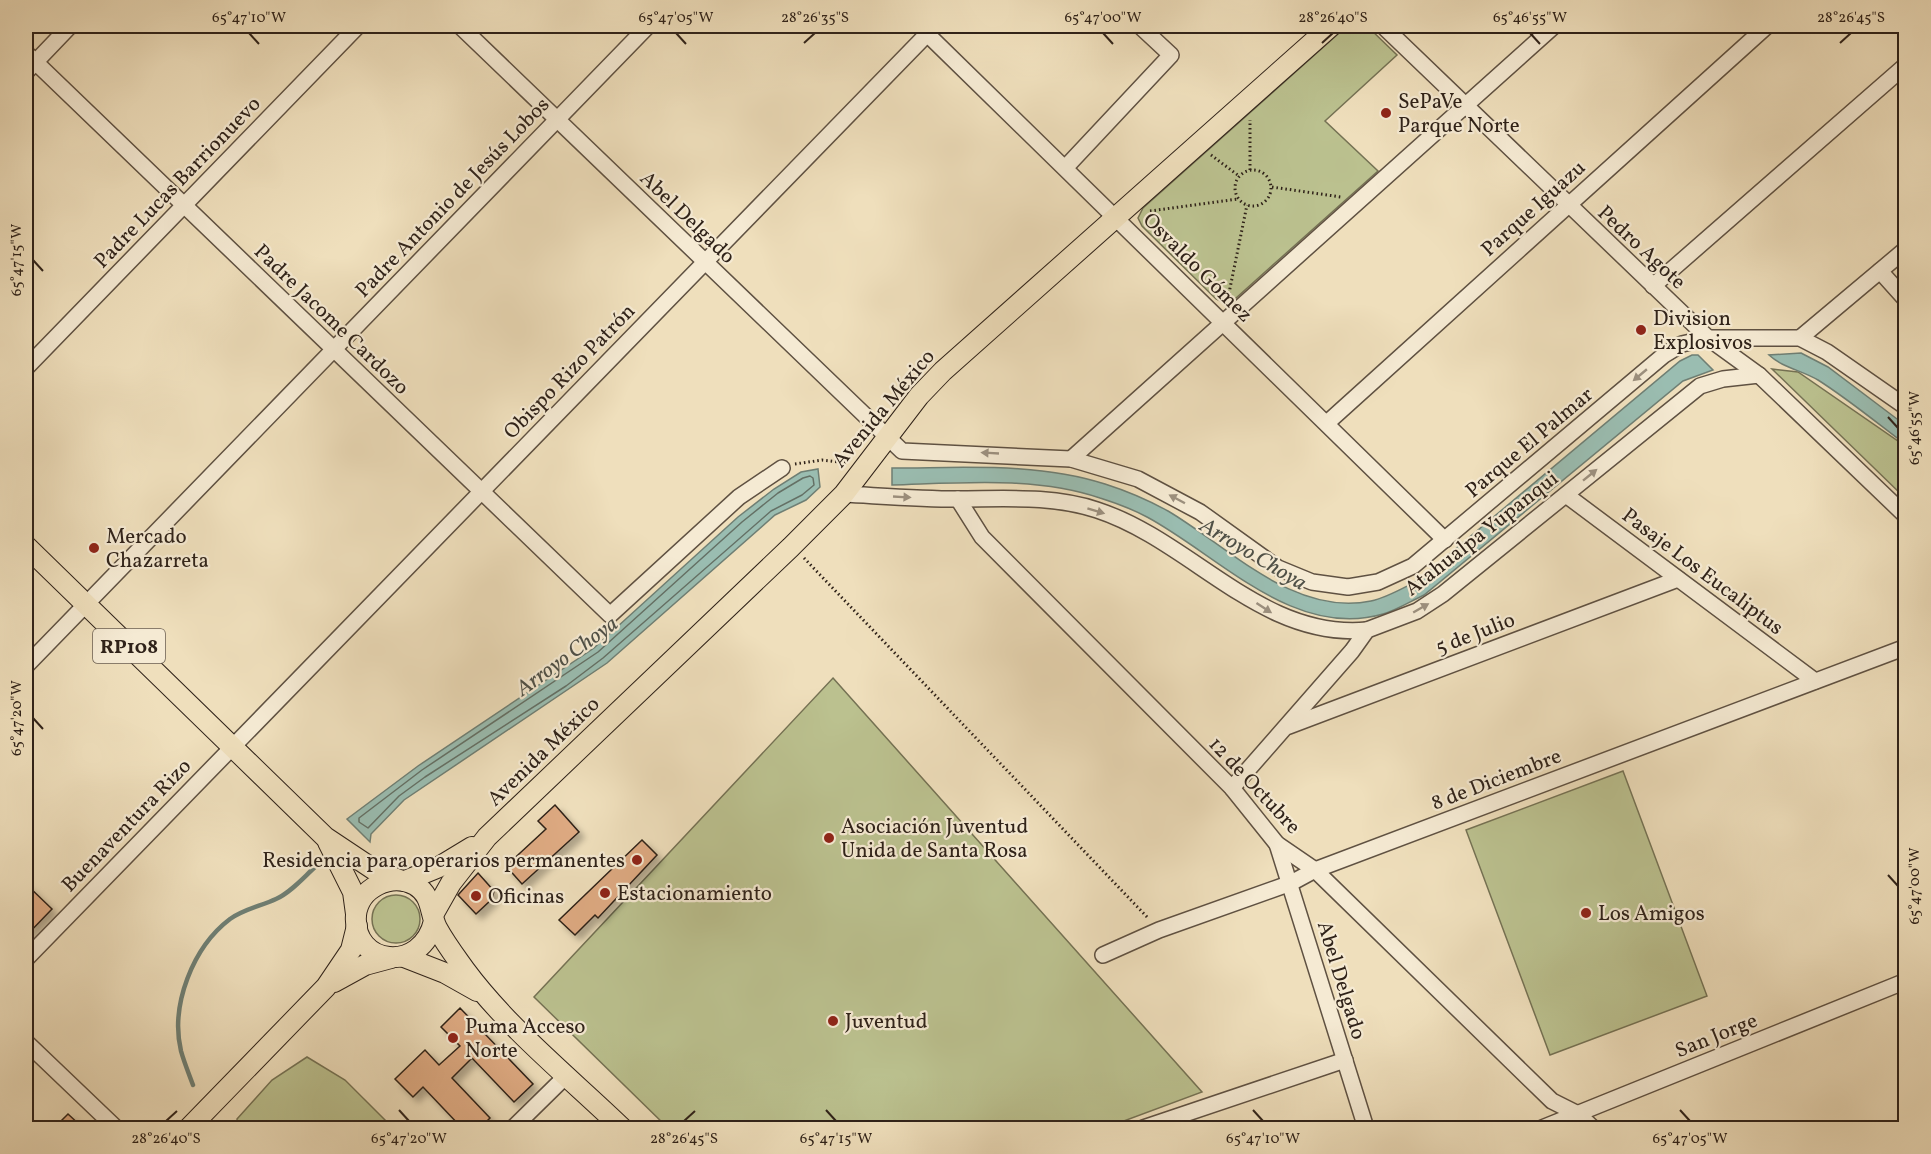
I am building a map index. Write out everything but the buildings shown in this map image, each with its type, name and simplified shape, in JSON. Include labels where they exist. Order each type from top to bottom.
[{"type":"main road","name":"Avenida México","points":[[434,917],[451,883],[487,837],[844,494],[919,396],[943,371],[1330,26]]},
{"type":"main road","name":"RP108","points":[[26,546],[325,837],[373,869],[424,893],[434,917],[483,994],[622,1128]]},
{"type":"main road","name":"RP108","points":[[325,837],[349,880],[356,920],[369,948],[379,955],[398,957],[445,973],[483,994]]},
{"type":"main road","name":"Avenida México","points":[[402,881],[439,867],[487,837]]},
{"type":"main road","points":[[189,1128],[326,987],[351,950],[360,902],[376,885],[402,881]]},
{"type":"main road","points":[[326,987],[351,971],[398,957],[425,944],[434,917]]},
{"type":"street","points":[[29,62],[70,26]]},
{"type":"street","name":"Padre Lucas Barrionuevo","points":[[26,368],[358,26]]},
{"type":"street","name":"Abel Delgado","points":[[460,26],[902,451],[985,453],[1071,459]]},
{"type":"street","name":"Padre Antonio de Jesús Lobos","points":[[26,666],[648,26]]},
{"type":"street","name":"Pedro Agote","points":[[1383,26],[1708,338],[1759,375],[1905,516]]},
{"type":"street","points":[[1071,459],[1554,26]]},
{"type":"street","name":"Parque Iguazu","points":[[1327,423],[1767,26]]},
{"type":"street","name":"Osvaldo Gómez","points":[[927,28],[1445,540]]},
{"type":"street","name":"Obispo Rizo Patrón","points":[[232,746],[705,262],[927,28]]},
{"type":"street","points":[[1066,167],[1171,55],[1142,28]]},
{"type":"street","name":"Padre Jacome Cardozo","points":[[29,62],[184,205],[610,615],[740,497],[782,468]]},
{"type":"street","points":[[1653,286],[1905,65]]},
{"type":"street","points":[[1905,249],[1800,338],[1827,352],[1905,407]]},
{"type":"street","points":[[1880,271],[1905,300]]},
{"type":"street","name":"Parque El Palmar","points":[[1071,459],[1138,479],[1166,493],[1200,512],[1278,568],[1312,582],[1348,587],[1378,582],[1413,566],[1664,355],[1682,344],[1708,338],[1800,338]]},
{"type":"street","name":"Atahualpa Yupanqui","points":[[1367,630],[1416,611],[1443,594],[1700,386],[1723,379],[1759,375]]},
{"type":"street","points":[[844,494],[1050,500],[1098,510],[1139,529],[1276,615],[1302,624],[1354,632],[1367,630]]},
{"type":"street","name":"Pasaje Los Eucaliptus","points":[[1566,495],[1815,681]]},
{"type":"street","name":"12 de Octubre","points":[[958,499],[982,537],[1232,788],[1277,844],[1315,870],[1552,1101],[1578,1114],[1593,1128]]},
{"type":"street","name":"5 de Julio","points":[[1286,727],[1678,579]]},
{"type":"street","points":[[1232,788],[1352,651],[1367,630]]},
{"type":"street","name":"8 de Diciembre","points":[[1103,955],[1159,930],[1291,884],[1315,870],[1905,647]]},
{"type":"street","name":"Buenaventura Rizo","points":[[26,959],[232,746]]},
{"type":"street","name":"Abel Delgado","points":[[1277,844],[1366,1128]]},
{"type":"street","name":"San Jorge","points":[[1542,1128],[1905,981]]},
{"type":"street","points":[[26,1042],[117,1128]]},
{"type":"street","points":[[1143,1128],[1345,1060]]},
{"type":"street","points":[[513,1128],[567,1075]]},
{"type":"path","points":[[1250,97],[1250,170]]},
{"type":"path","points":[[1196,144],[1239,176]]},
{"type":"path","points":[[1272,187],[1264,203],[1247,205],[1238,199],[1234,187],[1239,176],[1250,170],[1262,172],[1272,187],[1359,199]]},
{"type":"path","points":[[1149,211],[1238,199]]},
{"type":"path","points":[[1223,322],[1247,205]]},
{"type":"path","points":[[782,468],[801,462],[822,460],[868,465]]},
{"type":"path","points":[[791,547],[835,588],[1159,930]]},
{"type":"green space","points":[[1347,26],[1367,26],[1397,55],[1325,121],[1378,171],[1236,298],[1224,303],[1216,299],[1142,226],[1138,218],[1143,208]]},
{"type":"green space","points":[[1772,369],[1798,372],[1905,446],[1905,498]]},
{"type":"green space","name":"Asociación Juventud Unida de Santa Rosa","points":[[833,678],[1202,1092],[1105,1128],[668,1128],[534,997]]},
{"type":"green space","name":"Los Amigos","points":[[1623,771],[1707,996],[1550,1055],[1466,830]]},
{"type":"green space","points":[[396,895],[413,902],[420,919],[413,936],[396,943],[379,936],[372,919],[379,902]]},
{"type":"green space","points":[[307,1057],[345,1080],[393,1128],[238,1128],[237,1119],[272,1080]]},
{"type":"water","points":[[1801,353],[1828,367],[1905,425],[1905,444],[1818,380],[1780,363],[1769,355]]},
{"type":"water","points":[[1692,355],[1698,355],[1713,370],[1683,381],[1424,595],[1383,614],[1350,619],[1319,615],[1288,605],[1258,589],[1174,533],[1136,511],[1075,491],[1050,486],[997,482],[892,485],[892,468],[1026,469],[1079,477],[1145,499],[1168,511],[1239,560],[1289,589],[1315,599],[1343,603],[1371,601],[1417,581],[1680,361]]},
{"type":"water","points":[[818,469],[820,487],[806,500],[775,515],[607,663],[404,800],[371,834],[370,842],[347,819],[418,766],[594,648],[738,517],[774,489],[801,472]]},
{"type":"waterway","name":"Arroyo Choya","points":[[193,1085],[181,1051],[178,1033],[182,996],[195,961],[205,945],[230,919],[281,896],[297,885],[315,867]]},
{"type":"place","name":"SePaVe Parque Norte","points":[[1386,113]]},
{"type":"place","name":"Division Explosivos","points":[[1641,330]]},
{"type":"place","name":"Mercado Chazarreta","points":[[94,548]]},
{"type":"place","name":"Asociación Juventud Unida de Santa Rosa","points":[[829,838]]},
{"type":"place","name":"Residencia para operarios permanentes","points":[[637,860]]},
{"type":"place","name":"Estacionamiento","points":[[605,893]]},
{"type":"place","name":"Oficinas","points":[[476,896]]},
{"type":"place","name":"Los Amigos","points":[[1586,913]]},
{"type":"place","name":"Juventud","points":[[833,1021]]},
{"type":"place","name":"Puma Acceso Norte","points":[[453,1038]]}]
